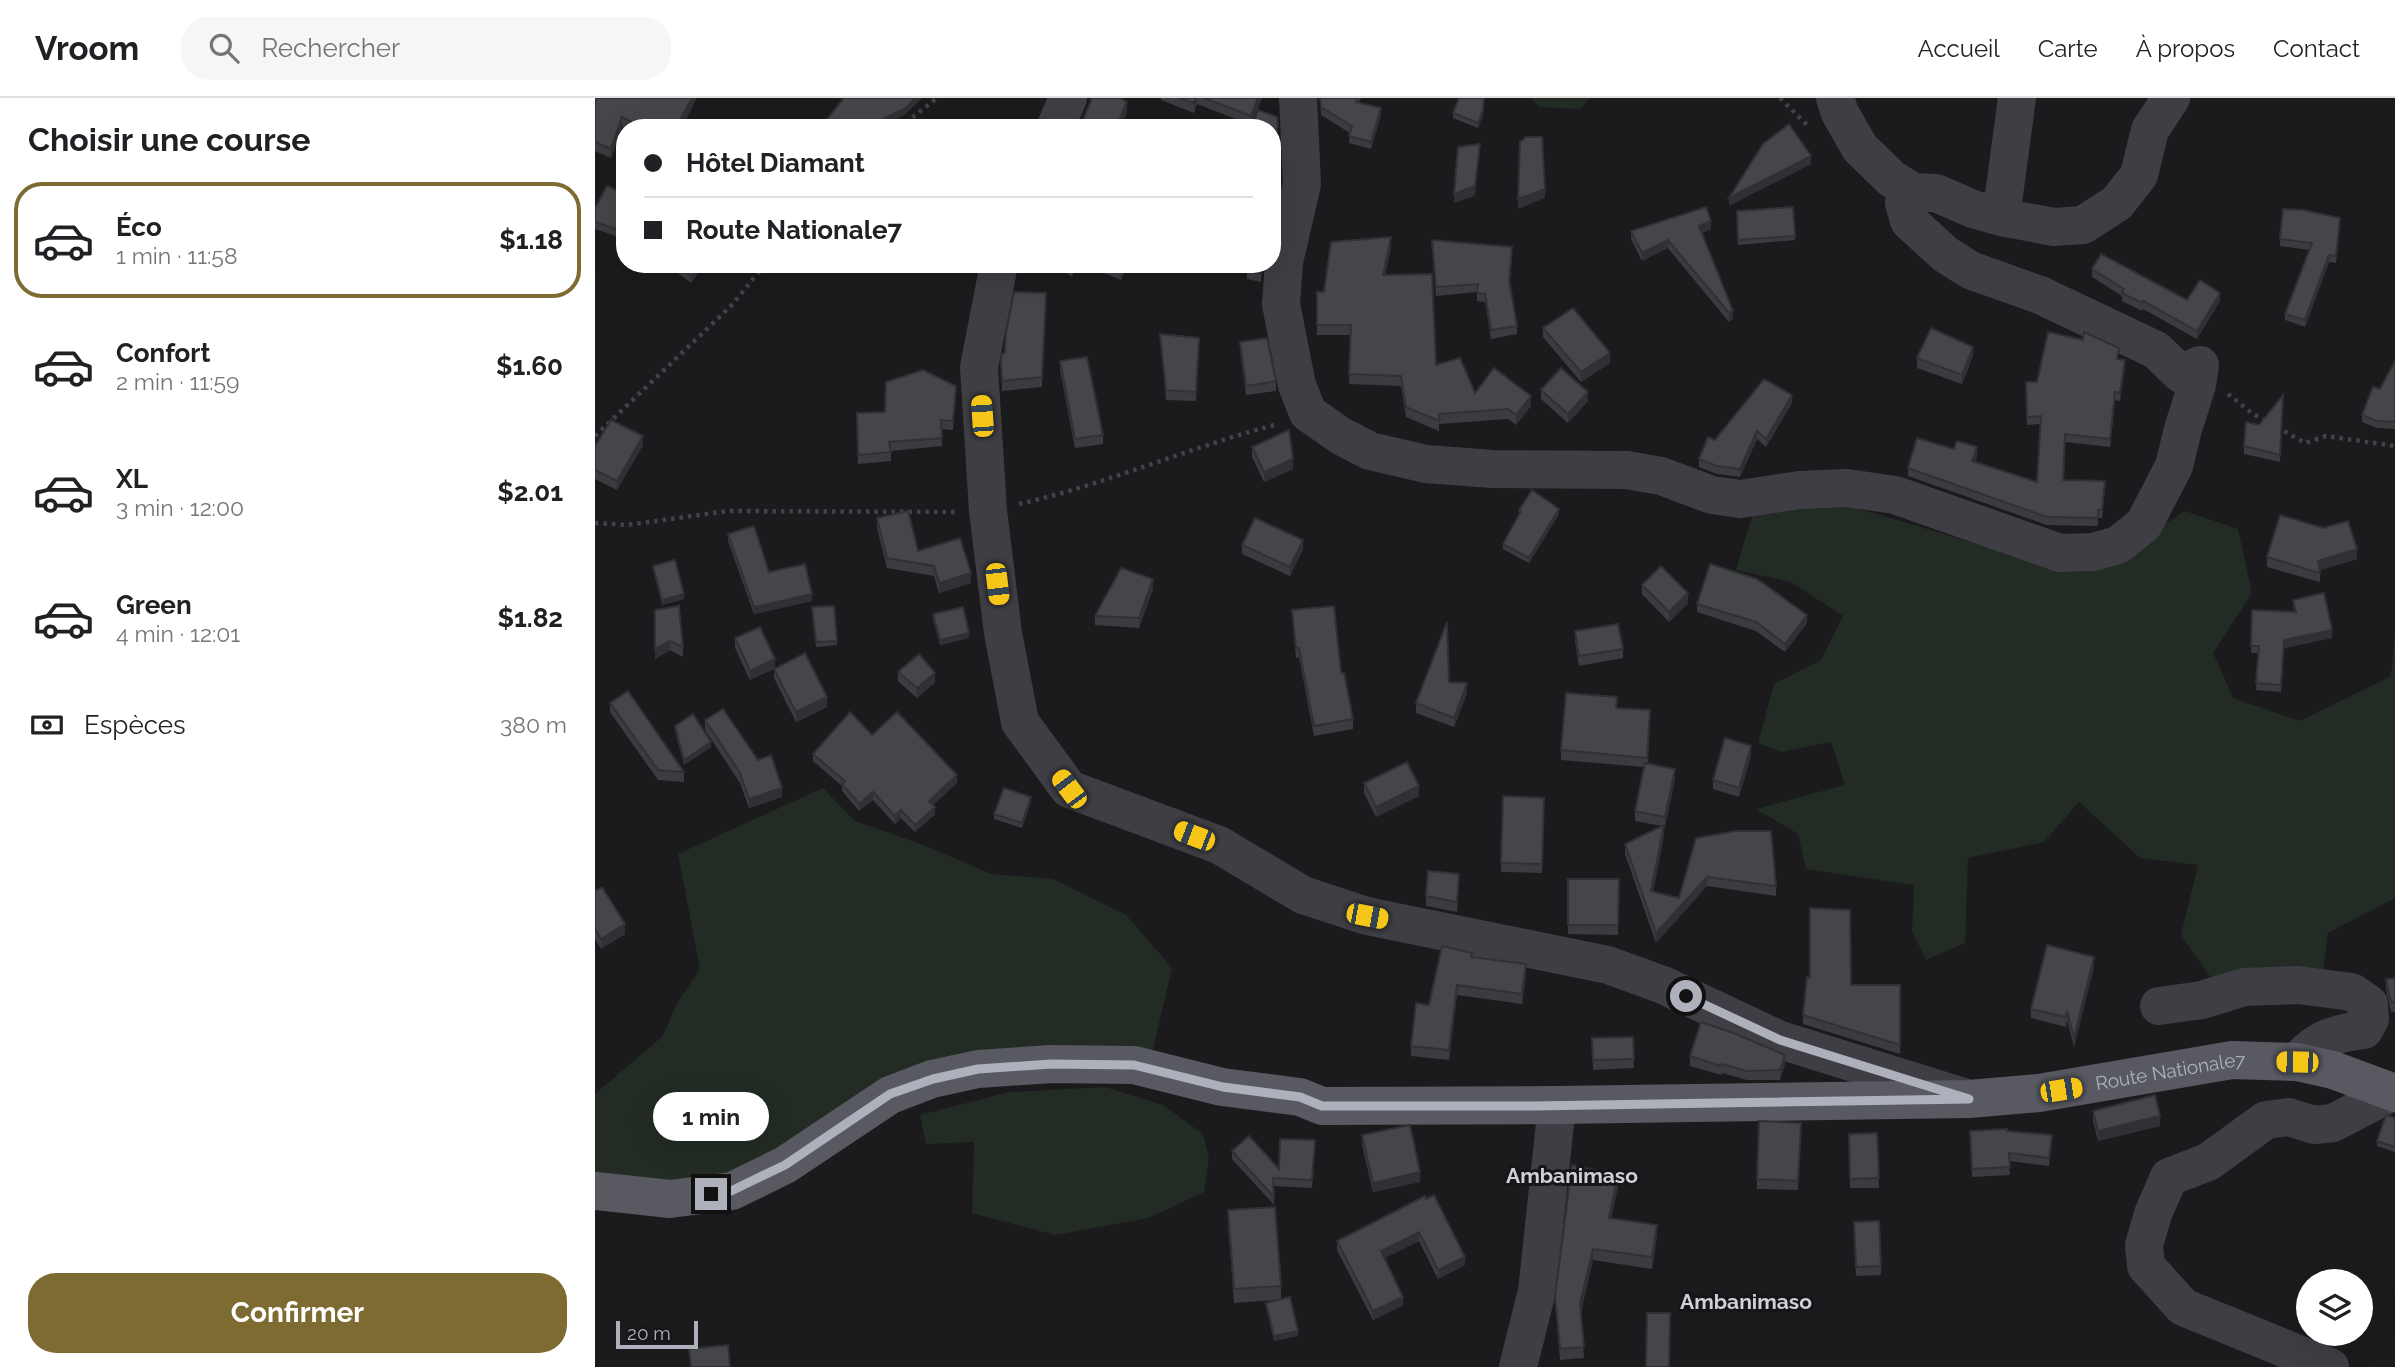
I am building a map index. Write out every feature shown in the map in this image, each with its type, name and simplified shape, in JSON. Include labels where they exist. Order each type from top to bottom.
[{"type":"main road","name":"Route Nationale7","points":[[595,1191],[670,1199],[731,1191],[785,1165],[890,1094],[933,1079],[978,1069],[1051,1064],[1134,1065],[1223,1087],[1300,1097],[1322,1106],[1969,1099],[2039,1093],[2232,1060],[2297,1062],[2333,1070],[2393,1092]]},
{"type":"street","points":[[1059,119],[1068,98]]},
{"type":"street","points":[[1298,98],[1302,184],[1284,262],[1281,304],[1297,385],[1308,413],[1370,452],[1426,464],[1493,469],[1627,470],[1661,476],[1711,495],[1740,499],[1800,490],[1847,488],[1895,495],[2060,553],[2093,552],[2118,545],[2144,524],[2174,466],[2200,365],[2181,374],[2156,350],[2040,295],[1970,270],[1909,221],[1903,203],[1913,192]]},
{"type":"street","points":[[1835,98],[1840,113],[1860,148],[1892,178],[1913,192],[1936,193],[2001,218],[2054,227],[2083,225],[2117,203],[2139,175],[2150,130],[2171,98]]},
{"type":"street","points":[[2001,218],[2017,98]]},
{"type":"street","points":[[997,273],[979,367],[988,511],[1003,633],[1020,722],[1069,789],[1219,845],[1303,895],[1367,916],[1608,965],[1663,985],[1780,1040],[1969,1099]]},
{"type":"street","points":[[2159,1006],[2202,1000],[2244,988],[2298,985],[2352,992],[2369,1004],[2370,1019],[2364,1030],[2342,1032],[2311,1045],[2297,1062]]},
{"type":"street","points":[[2330,1367],[2183,1307],[2146,1266],[2144,1245],[2153,1214],[2169,1177],[2208,1162],[2266,1120],[2289,1117],[2313,1125],[2333,1123],[2393,1092]]},
{"type":"street","points":[[1518,1367],[1537,1291],[1557,1105]]},
{"type":"path","points":[[910,119],[937,98]]},
{"type":"path","points":[[595,436],[731,305],[758,273]]},
{"type":"path","points":[[2197,385],[2225,392],[2253,414],[2305,443],[2326,436],[2395,446]]},
{"type":"path","points":[[595,523],[627,525],[728,511],[988,511],[1070,492],[1222,439],[1295,420],[1308,413]]},
{"type":"shaded area","points":[[1531,98],[1590,98],[1580,109],[1540,107]]},
{"type":"shaded area","points":[[1836,502],[2069,571],[2112,559],[2185,511],[2238,529],[2252,593],[2213,653],[2233,698],[2300,721],[2391,676],[2395,629],[2395,898],[2328,933],[2322,977],[2216,985],[2181,935],[2198,865],[2140,858],[2079,802],[2044,842],[1968,858],[1965,943],[1926,960],[1912,931],[1914,885],[1806,869],[1798,834],[1756,809],[1845,785],[1831,742],[1781,752],[1758,743],[1774,684],[1821,660],[1843,616],[1791,582],[1736,570],[1754,509]]},
{"type":"shaded area","points":[[823,788],[855,821],[926,846],[991,874],[1053,879],[1126,915],[1172,968],[1151,1058],[1006,1053],[710,1194],[595,1183],[595,1094],[663,1036],[676,1005],[700,969],[678,854]]},
{"type":"shaded area","points":[[1105,1087],[1163,1105],[1203,1134],[1209,1159],[1204,1192],[1149,1218],[1055,1235],[972,1213],[974,1142],[926,1144],[920,1115],[1009,1092]]},
{"type":"building","points":[[596,98],[692,98],[681,119],[616,119],[616,134],[611,149],[595,142]]},
{"type":"building","points":[[844,98],[915,98],[906,108],[883,119],[827,119]]},
{"type":"building","points":[[1092,98],[1120,98],[1127,102],[1120,119],[1084,119]]},
{"type":"building","points":[[1180,98],[1196,98],[1194,103]]},
{"type":"building","points":[[1204,98],[1258,98],[1251,116]]},
{"type":"building","points":[[1320,98],[1358,98],[1356,102],[1381,108],[1371,142],[1349,136],[1352,126],[1321,107]]},
{"type":"building","points":[[1459,98],[1484,98],[1478,123],[1453,113]]},
{"type":"building","points":[[1258,110],[1277,119],[1255,119]]},
{"type":"building","points":[[1789,124],[1811,156],[1729,198],[1763,144]]},
{"type":"building","points":[[1526,137],[1542,137],[1545,189],[1518,199],[1520,142]]},
{"type":"building","points":[[1480,144],[1475,186],[1454,194],[1458,147]]},
{"type":"building","points":[[607,186],[616,190],[616,230],[595,222],[595,208]]},
{"type":"building","points":[[1706,207],[1711,221],[1699,226],[1733,311],[1729,313],[1668,240],[1642,253],[1631,231]]},
{"type":"building","points":[[1793,207],[1795,236],[1738,240],[1737,211]]},
{"type":"building","points":[[2283,209],[2303,210],[2340,218],[2336,256],[2329,255],[2305,320],[2285,314],[2312,243],[2280,239]]},
{"type":"building","points":[[1391,237],[1383,275],[1432,274],[1436,365],[1460,358],[1475,393],[1494,368],[1531,396],[1516,415],[1508,409],[1439,414],[1439,421],[1406,407],[1401,376],[1349,374],[1351,325],[1317,325],[1317,292],[1324,292],[1331,242]]},
{"type":"building","points":[[1432,240],[1512,247],[1509,280],[1517,326],[1491,330],[1485,294],[1477,293],[1478,284],[1436,287]]},
{"type":"building","points":[[2101,254],[2187,300],[2200,280],[2220,293],[2197,331],[2143,301],[2142,303],[2122,293],[2124,289],[2092,269]]},
{"type":"building","points":[[1014,292],[1046,293],[1042,377],[1002,381],[1001,359],[1005,353]]},
{"type":"building","points":[[1573,308],[1610,353],[1581,372],[1543,328]]},
{"type":"building","points":[[1931,328],[1973,347],[1962,375],[1917,358]]},
{"type":"building","points":[[2048,332],[2083,340],[2084,332],[2119,348],[2117,359],[2125,360],[2120,393],[2115,392],[2110,439],[2065,434],[2063,480],[2105,481],[2102,510],[2098,510],[2098,518],[2047,517],[1908,468],[1917,438],[1954,449],[1957,441],[1977,447],[1972,461],[2037,482],[2041,416],[2027,417],[2026,382],[2037,382]]},
{"type":"building","points":[[1160,334],[1199,338],[1196,392],[1166,390]]},
{"type":"building","points":[[1267,338],[1276,381],[1246,386],[1240,342]]},
{"type":"building","points":[[1087,357],[1103,435],[1075,439],[1060,361]]},
{"type":"building","points":[[2395,361],[2395,422],[2377,421],[2362,415],[2373,387],[2380,389]]},
{"type":"building","points":[[1561,368],[1588,392],[1568,414],[1541,390]]},
{"type":"building","points":[[923,370],[956,386],[953,421],[941,420],[942,438],[889,442],[891,452],[858,455],[857,413],[885,412],[886,382]]},
{"type":"building","points":[[1764,379],[1792,395],[1766,439],[1757,431],[1740,469],[1717,466],[1699,459],[1708,437],[1715,440]]},
{"type":"building","points":[[2283,395],[2280,455],[2244,446],[2246,422],[2259,425]]},
{"type":"building","points":[[611,420],[643,436],[617,481],[595,470],[595,446]]},
{"type":"building","points":[[1289,430],[1293,459],[1264,472],[1252,447]]},
{"type":"building","points":[[1532,490],[1559,509],[1529,558],[1503,544]]},
{"type":"building","points":[[908,511],[918,551],[960,538],[971,573],[939,583],[934,566],[887,558],[877,518]]},
{"type":"building","points":[[2280,515],[2323,528],[2348,521],[2357,549],[2318,561],[2320,573],[2267,557]]},
{"type":"building","points":[[1255,518],[1303,540],[1290,567],[1242,545]]},
{"type":"building","points":[[754,526],[769,572],[805,564],[812,594],[754,607],[728,534]]},
{"type":"building","points":[[675,560],[684,594],[662,600],[653,566]]},
{"type":"building","points":[[1710,564],[1757,579],[1807,615],[1785,644],[1756,622],[1697,604]]},
{"type":"building","points":[[1661,566],[1688,593],[1669,612],[1642,585]]},
{"type":"building","points":[[1121,568],[1153,579],[1139,618],[1095,616]]},
{"type":"building","points":[[2324,593],[2332,630],[2284,640],[2281,685],[2256,683],[2259,646],[2251,646],[2252,610],[2296,612],[2293,600]]},
{"type":"building","points":[[679,606],[683,647],[670,641],[655,649],[655,610]]},
{"type":"building","points":[[834,606],[837,641],[816,642],[812,607]]},
{"type":"building","points":[[1334,606],[1341,673],[1344,673],[1353,719],[1314,726],[1299,648],[1296,648],[1292,610]]},
{"type":"building","points":[[963,607],[969,633],[940,640],[933,614]]},
{"type":"building","points":[[1447,622],[1449,682],[1467,683],[1454,718],[1416,703]]},
{"type":"building","points":[[1618,624],[1623,649],[1579,656],[1575,631]]},
{"type":"building","points":[[760,627],[775,659],[750,671],[735,638]]},
{"type":"building","points":[[805,653],[827,697],[796,712],[774,669]]},
{"type":"building","points":[[919,654],[935,673],[917,688],[898,672]]},
{"type":"building","points":[[628,691],[684,772],[658,770],[610,703]]},
{"type":"building","points":[[1566,693],[1617,697],[1616,708],[1650,710],[1647,758],[1561,750]]},
{"type":"building","points":[[723,709],[758,760],[771,755],[782,788],[749,799],[740,773],[705,720]]},
{"type":"building","points":[[850,712],[872,735],[897,712],[957,775],[929,801],[935,807],[915,825],[901,810],[895,816],[873,792],[859,804],[842,784],[845,781],[813,754]]},
{"type":"building","points":[[693,714],[711,742],[684,760],[675,726]]},
{"type":"building","points":[[1725,738],[1751,746],[1739,788],[1713,780]]},
{"type":"building","points":[[1407,762],[1419,786],[1376,807],[1364,783]]},
{"type":"building","points":[[1645,763],[1675,769],[1665,817],[1635,811]]},
{"type":"building","points":[[1004,788],[1031,797],[1022,823],[994,814]]},
{"type":"building","points":[[1503,796],[1544,798],[1542,864],[1501,863]]},
{"type":"building","points":[[1664,825],[1651,891],[1679,898],[1696,838],[1735,831],[1771,831],[1776,886],[1707,877],[1656,933],[1625,844]]},
{"type":"building","points":[[1428,871],[1459,874],[1457,902],[1426,896]]},
{"type":"building","points":[[1568,879],[1619,879],[1618,925],[1568,925]]},
{"type":"building","points":[[602,887],[625,924],[601,939],[595,929],[595,891]]},
{"type":"building","points":[[1810,908],[1850,910],[1851,985],[1900,985],[1900,1045],[1803,1015],[1807,977],[1810,978]]},
{"type":"building","points":[[2047,945],[2094,957],[2074,1038],[2067,1011],[2066,1017],[2031,1009]]},
{"type":"building","points":[[1442,946],[1472,953],[1471,957],[1526,964],[1522,994],[1457,985],[1449,1050],[1411,1046],[1416,1003],[1429,1005]]},
{"type":"building","points":[[2395,978],[2395,1002],[2391,1002],[2386,979]]},
{"type":"building","points":[[1701,1022],[1785,1055],[1780,1070],[1747,1071],[1690,1056]]},
{"type":"building","points":[[1633,1037],[1634,1059],[1593,1060],[1592,1038]]},
{"type":"building","points":[[2155,1095],[2160,1116],[2098,1131],[2093,1111]]},
{"type":"building","points":[[2386,1115],[2395,1118],[2395,1147],[2377,1141]]},
{"type":"building","points":[[1759,1121],[1801,1123],[1798,1181],[1757,1179]]},
{"type":"building","points":[[1410,1125],[1420,1172],[1373,1183],[1362,1135]]},
{"type":"building","points":[[2007,1129],[2052,1135],[2049,1158],[2009,1153],[2010,1167],[1972,1169],[1970,1131]]},
{"type":"building","points":[[1877,1133],[1879,1178],[1850,1179],[1849,1134]]},
{"type":"building","points":[[1249,1136],[1279,1169],[1280,1139],[1315,1140],[1312,1180],[1273,1178],[1274,1197],[1232,1151]]},
{"type":"building","points":[[1572,1165],[1618,1175],[1609,1218],[1657,1225],[1652,1257],[1593,1249],[1580,1304],[1584,1347],[1560,1349],[1555,1296]]},
{"type":"building","points":[[1434,1195],[1465,1257],[1438,1270],[1419,1232],[1381,1251],[1403,1297],[1373,1311],[1337,1241],[1425,1196],[1426,1199]]},
{"type":"building","points":[[1275,1207],[1281,1286],[1234,1289],[1228,1210]]},
{"type":"building","points":[[1879,1221],[1881,1266],[1856,1267],[1854,1222]]},
{"type":"building","points":[[1290,1297],[1298,1331],[1274,1336],[1266,1303]]},
{"type":"building","points":[[1647,1313],[1670,1313],[1669,1367],[1646,1367]]},
{"type":"building","points":[[728,1345],[730,1367],[691,1367],[689,1349]]},
{"type":"district","name":"Ambanimaso","points":[[1572,1176]]},
{"type":"district","name":"Ambanimaso","points":[[1746,1302]]},
{"type":"route","points":[[711,1194],[731,1191],[785,1165],[890,1094],[933,1079],[978,1069],[1051,1064],[1134,1065],[1223,1087],[1300,1097],[1322,1106],[1533,1106],[1969,1099],[1780,1040],[1686,996]]}]
